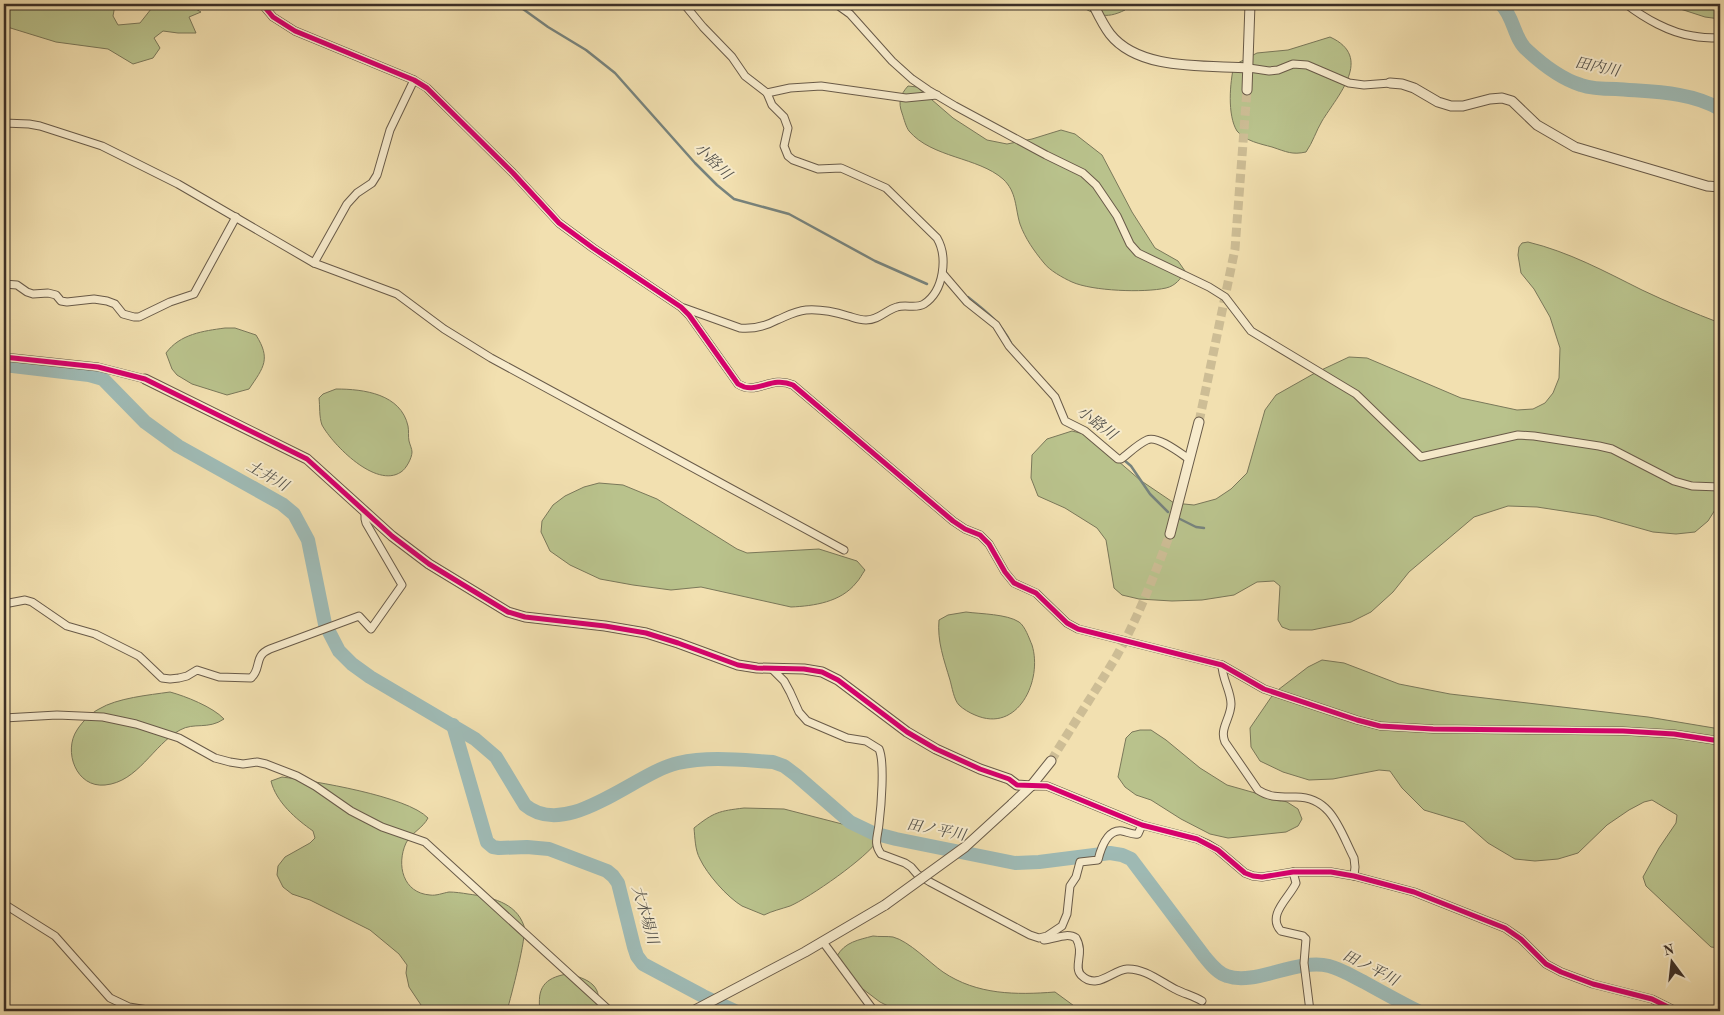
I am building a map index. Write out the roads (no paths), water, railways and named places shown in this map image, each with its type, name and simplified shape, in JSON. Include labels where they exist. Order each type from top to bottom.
[{"type":"street","points":[[262,4],[273,17],[295,32],[414,80],[427,88],[514,173],[559,223],[592,248],[681,307],[689,315],[738,384],[744,388],[752,388],[777,381],[793,386],[953,521],[965,529],[980,535],[989,544],[1005,572],[1014,583],[1036,592],[1067,623],[1078,629],[1222,665],[1264,689],[1380,726],[1434,729],[1623,731],[1674,734],[1720,741]]},
{"type":"street","points":[[681,307],[740,328],[749,328],[776,321],[792,312],[806,310],[849,316],[857,320],[869,320],[878,318],[898,306],[914,307],[923,304],[933,295],[943,274],[944,266],[941,247],[937,238],[886,188],[841,168],[818,169],[793,160],[788,156],[784,146],[788,128],[784,117],[772,105],[767,93],[745,76],[732,57],[684,4]]},
{"type":"street","points":[[836,4],[850,14],[912,79],[955,106],[1083,173],[1096,185],[1117,216],[1130,244],[1138,253],[1225,297],[1251,331],[1341,383],[1356,394],[1421,457],[1518,435],[1534,436],[1612,449],[1674,481],[1692,486],[1720,487]]},
{"type":"street","points":[[1093,4],[1110,35],[1124,48],[1139,56],[1172,64],[1249,64],[1269,70],[1300,64],[1307,65],[1349,83],[1364,85],[1402,84],[1414,88],[1438,102],[1451,106],[1463,106],[1502,98],[1512,101],[1537,125],[1575,147],[1706,186],[1720,187]]},
{"type":"street","points":[[1247,90],[1250,4]]},
{"type":"street","points":[[1626,4],[1633,10],[1666,28],[1691,36],[1720,38]]},
{"type":"street","points":[[314,263],[348,204],[357,193],[372,183],[390,130],[414,80]]},
{"type":"street","points":[[767,93],[790,88],[821,86],[906,98],[937,95]]},
{"type":"street","points":[[4,123],[40,126],[102,146],[178,184],[236,216],[314,263],[397,294],[444,329],[491,358],[844,550]]},
{"type":"street","points":[[4,284],[17,285],[26,292],[33,294],[48,293],[56,295],[61,300],[67,302],[94,299],[107,301],[115,304],[123,314],[139,317],[170,302],[194,294],[236,216]]},
{"type":"street","points":[[943,274],[967,302],[996,325],[1009,346],[1055,397],[1065,421],[1085,431],[1118,459],[1121,459],[1146,440],[1152,439],[1160,441],[1189,459]]},
{"type":"street","points":[[4,356],[98,367],[145,379],[307,459],[392,536],[429,564],[508,612],[525,617],[605,626],[646,633],[738,665],[822,672],[838,680],[907,732],[936,749],[966,763],[1009,779],[1017,785],[1047,786],[1142,825],[1197,839],[1218,850],[1245,873],[1252,876],[1262,878],[1293,872],[1331,872],[1414,892],[1505,928],[1521,938],[1546,964],[1561,972],[1593,984],[1652,999],[1664,1008],[1676,1011]]},
{"type":"street","points":[[1170,534],[1199,422]]},
{"type":"street","points":[[4,604],[25,600],[32,602],[67,626],[95,634],[139,656],[157,675],[170,679],[187,676],[197,670],[219,677],[251,678],[254,676],[260,657],[264,652],[359,616],[372,629],[402,585],[364,519],[365,511]]},
{"type":"street","points":[[1222,665],[1231,704],[1223,730],[1225,742],[1258,790],[1266,795],[1277,798],[1311,798],[1321,803],[1330,812],[1354,858],[1354,876]]},
{"type":"street","points":[[772,669],[784,681],[799,712],[807,721],[847,738],[866,742],[879,749],[882,762],[876,845],[880,854],[905,863],[930,882],[1039,938],[1044,940],[1072,935],[1076,938],[1081,950],[1077,968],[1079,974],[1085,978],[1098,980],[1112,976],[1120,970],[1131,969],[1149,974],[1179,991],[1202,1000]]},
{"type":"street","points":[[4,718],[57,714],[103,717],[136,724],[179,738],[215,758],[243,764],[256,762],[266,764],[297,776],[351,811],[382,827],[425,842],[610,1011]]},
{"type":"street","points":[[693,1011],[805,952],[885,905],[965,847],[1031,786],[1051,761]]},
{"type":"street","points":[[1039,938],[1055,932],[1065,920],[1070,886],[1076,877],[1080,862],[1098,860],[1105,841],[1114,831],[1119,830],[1134,835],[1138,834],[1142,825]]},
{"type":"street","points":[[1293,872],[1296,883],[1280,907],[1277,924],[1281,931],[1303,936],[1306,939],[1305,966],[1310,1011]]},
{"type":"street","points":[[4,904],[55,936],[72,952],[110,998],[129,1007],[154,1011]]},
{"type":"street","points":[[823,942],[874,1011]]},
{"type":"waterway","name":"小路川","points":[[516,4],[548,27],[586,50],[615,73],[695,163],[734,199],[789,214],[875,261],[927,284]]},
{"type":"waterway","name":"田内川","points":[[1501,4],[1509,15],[1516,34],[1523,45],[1546,66],[1567,79],[1594,88],[1656,92],[1683,96],[1708,103],[1720,109]]},
{"type":"waterway","name":"小路川","points":[[968,297],[998,323],[1011,343]]},
{"type":"waterway","name":"田ノ平川","points":[[4,365],[89,375],[103,379],[145,422],[178,446],[282,504],[294,514],[308,540],[325,624],[339,651],[352,664],[370,677],[475,739],[496,757],[525,805],[542,814],[561,815],[581,810],[602,801],[642,778],[678,763],[713,759],[773,762],[784,766],[796,775],[850,822],[873,833],[1015,863],[1039,862],[1110,853],[1122,855],[1131,859],[1204,956],[1223,975],[1250,978],[1290,968],[1317,965],[1329,966],[1418,1011]]},
{"type":"waterway","name":"小路川","points":[[1124,460],[1131,466],[1150,494],[1168,512]]},
{"type":"waterway","name":"小路川","points":[[1180,519],[1196,527],[1204,528]]},
{"type":"waterway","name":"大木場川","points":[[453,725],[487,842],[493,847],[499,848],[527,847],[549,849],[607,871],[618,883],[634,947],[637,956],[643,964],[735,1011]]},
{"type":"tunnel","points":[[1199,422],[1235,249],[1247,90]]},
{"type":"tunnel","points":[[1051,761],[1124,642],[1145,597],[1170,534]]},
{"type":"water label","name":"土井川","points":[[267,477]]}]
